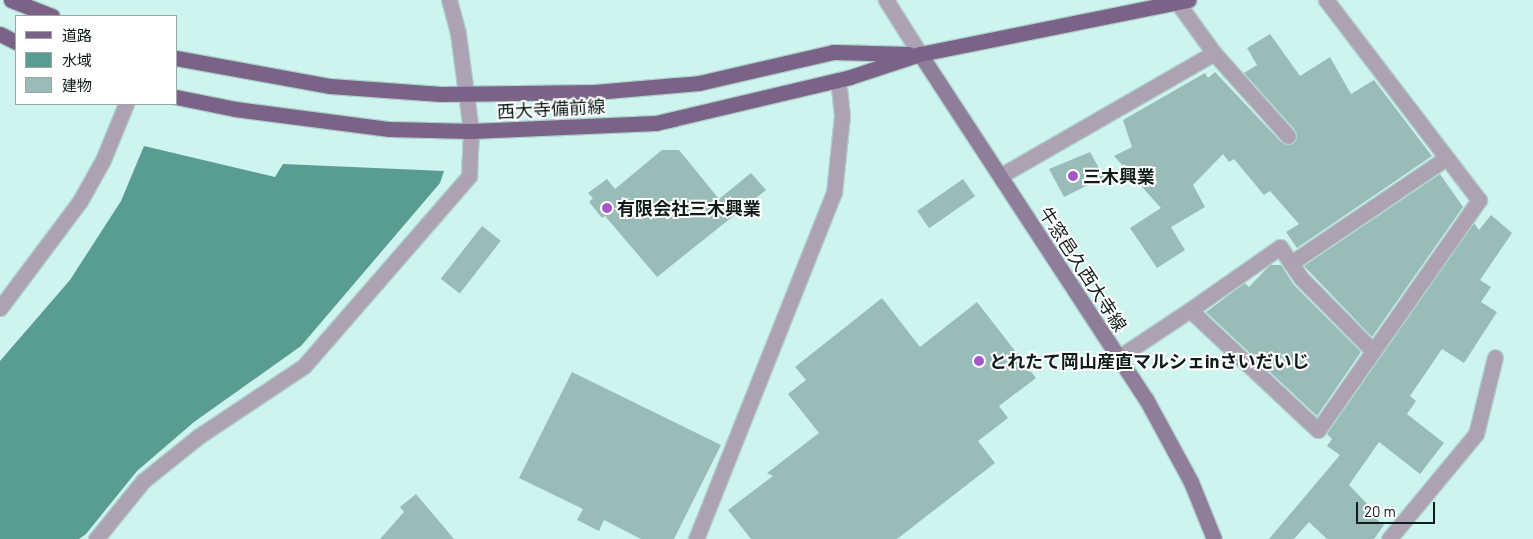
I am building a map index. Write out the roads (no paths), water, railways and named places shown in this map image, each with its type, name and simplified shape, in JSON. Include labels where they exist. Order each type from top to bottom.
[{"type":"main road","points":[[11,0],[49,15]]},
{"type":"main road","name":"西大寺備前線","points":[[178,97],[235,109],[390,130],[471,131],[656,123],[838,80],[920,54],[1183,1]]},
{"type":"main road","points":[[0,34],[15,42]]},
{"type":"main road","name":"西大寺備前線","points":[[178,58],[330,86],[466,94],[595,92],[699,83],[833,52],[920,54]]},
{"type":"main road","name":"牛窓邑久西大寺線","points":[[920,54],[1146,399],[1192,482],[1214,539]]},
{"type":"street","points":[[96,539],[143,481],[207,430],[304,366],[469,176],[471,131],[458,33],[449,0]]},
{"type":"street","points":[[886,0],[920,54]]},
{"type":"street","points":[[1190,310],[1318,430],[1479,200],[1326,0]]},
{"type":"street","points":[[1183,1],[1214,53],[1288,136]]},
{"type":"street","points":[[1000,176],[1214,53]]},
{"type":"street","points":[[696,539],[834,193],[842,116],[838,80]]},
{"type":"street","points":[[0,308],[80,201],[102,160],[126,105]]},
{"type":"street","points":[[1292,263],[1446,158]]},
{"type":"street","points":[[1119,358],[1280,247],[1301,278],[1373,351]]},
{"type":"street","points":[[1389,539],[1476,434],[1495,357]]},
{"type":"water","points":[[144,146],[275,177],[283,164],[444,171],[440,183],[301,346],[194,422],[137,471],[86,534],[79,539],[0,539],[0,361],[70,280],[121,201]]},
{"type":"place","name":"三木興業","points":[[1073,176]]},
{"type":"place","name":"有限会社三木興業","points":[[607,208]]},
{"type":"place","name":"とれたて岡山産直マルシェinさいだいじ","points":[[979,361]]}]
